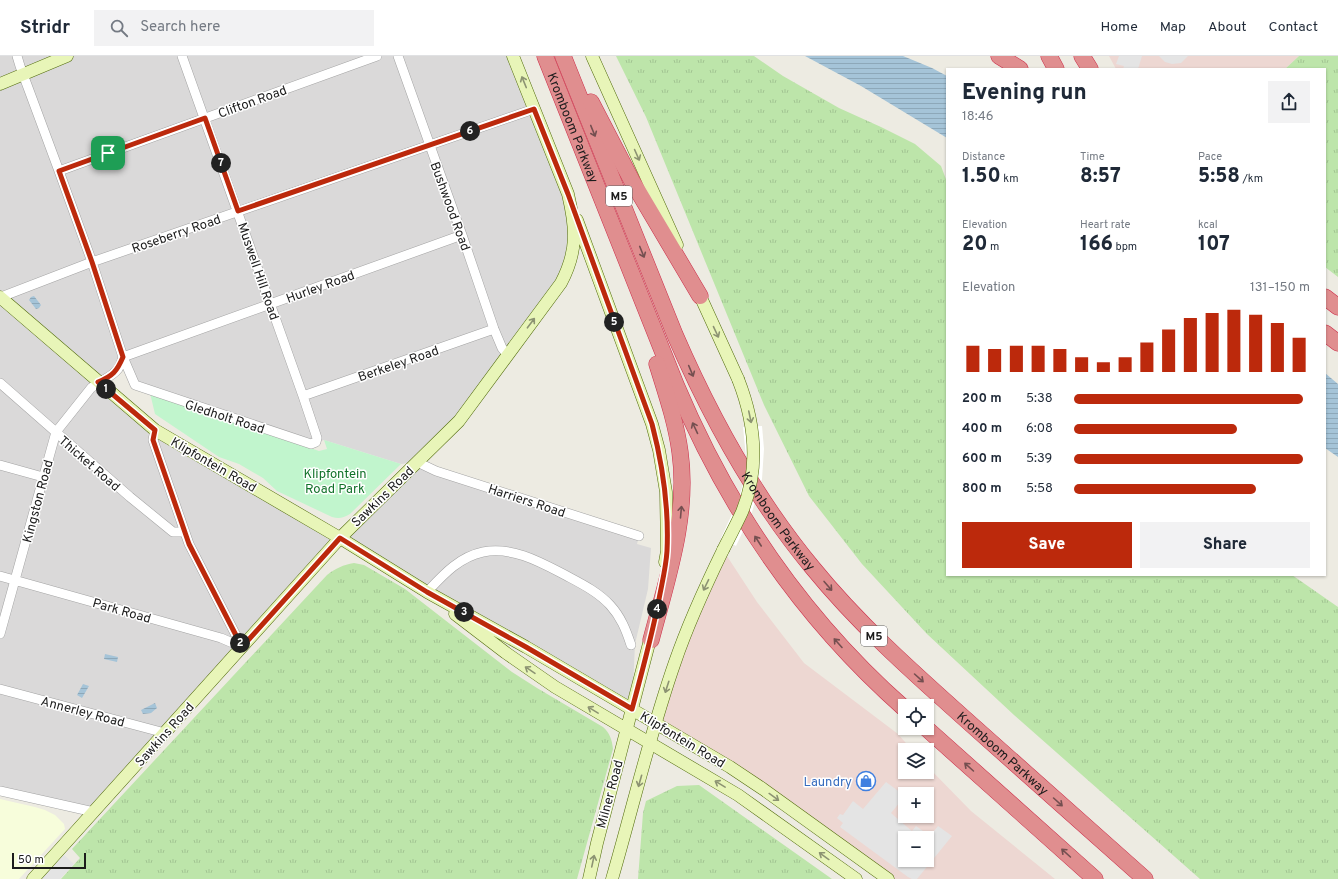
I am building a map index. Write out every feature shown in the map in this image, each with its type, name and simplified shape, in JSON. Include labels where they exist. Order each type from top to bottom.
[{"type":"highway","name":"Kromboom Parkway","points":[[545,56],[618,242],[687,411],[709,458],[735,504],[763,547],[810,610],[845,651],[898,703]]},
{"type":"highway","name":"Kromboom Parkway","points":[[563,56],[693,377],[731,450],[776,520],[829,587],[886,647],[1145,879]]},
{"type":"highway","points":[[568,56],[632,181],[700,296]]},
{"type":"highway","points":[[999,56],[1018,68]]},
{"type":"highway","points":[[1049,56],[1055,68]]},
{"type":"highway","points":[[1082,56],[1089,68]]},
{"type":"highway","points":[[618,242],[676,425],[681,454],[682,488],[680,525],[651,640]]},
{"type":"highway","points":[[1326,298],[1338,307]]},
{"type":"highway","points":[[1326,334],[1338,343]]},
{"type":"highway","points":[[934,735],[1095,879]]},
{"type":"main road","points":[[0,84],[67,56]]},
{"type":"main road","name":"Sawkins Road","points":[[33,879],[340,538],[458,421],[561,283],[566,274],[573,252],[575,235],[573,216],[568,194],[513,56]]},
{"type":"main road","name":"Milner Road","points":[[592,56],[738,380],[746,400],[751,422],[753,444],[753,467],[749,489],[742,510],[701,595],[675,662],[650,743],[612,879]]},
{"type":"main road","name":"Milner Road","points":[[568,194],[652,424],[659,450],[666,492],[667,551],[664,577],[651,640],[596,843],[589,879]]},
{"type":"main road","name":"Klipfontein Road","points":[[0,297],[155,430],[340,538],[427,592],[526,647],[730,767],[888,879]]},
{"type":"main road","name":"Klipfontein Road","points":[[427,592],[506,653],[555,687],[738,795],[856,879]]},
{"type":"street","points":[[17,56],[92,262],[123,357],[118,369],[107,378],[98,382]]},
{"type":"street","name":"Muswell Hill Road","points":[[182,56],[303,396],[317,438],[316,442]]},
{"type":"street","name":"Clifton Road","points":[[59,171],[377,56]]},
{"type":"street","name":"Bushwood Road","points":[[398,56],[494,329],[502,348],[507,354]]},
{"type":"street","name":"Roseberry Road","points":[[0,297],[92,262],[534,109]]},
{"type":"street","name":"Hurley Road","points":[[123,357],[462,235]]},
{"type":"street","name":"Berkeley Road","points":[[303,396],[494,329]]},
{"type":"street","name":"Gledholt Road","points":[[123,357],[135,385],[307,443],[311,444],[316,442]]},
{"type":"street","name":"Kingston Road","points":[[0,634],[56,432],[91,388],[98,382]]},
{"type":"street","name":"Thicket Road","points":[[0,383],[130,497],[173,532],[185,532]]},
{"type":"street","points":[[155,430],[153,440],[189,544],[242,647]]},
{"type":"street","name":"Harriers Road","points":[[417,462],[436,471],[638,536]]},
{"type":"street","points":[[0,465],[44,477]]},
{"type":"street","points":[[427,592],[447,570],[470,556],[484,552],[498,551],[511,553],[541,562],[595,592],[610,604],[620,617],[631,645]]},
{"type":"street","name":"Park Road","points":[[0,576],[221,638],[242,647]]},
{"type":"street","name":"Annerley Road","points":[[0,689],[165,733]]},
{"type":"street","points":[[0,791],[94,812]]},
{"type":"shaded area","points":[[0,56],[513,56],[568,194],[569,263],[468,409],[417,462],[639,536],[637,544],[651,548],[648,589],[635,644],[632,709],[340,538],[94,812],[0,791]],"holes":[[[123,357],[135,385],[316,442],[324,440],[401,464],[416,462],[339,538],[140,418],[98,382],[118,369]]]},
{"type":"shaded area","points":[[1109,56],[1299,56],[1286,68],[1115,68]]},
{"type":"shaded area","points":[[1119,56],[1142,56],[1138,68],[1123,68],[1124,66],[1116,64]]},
{"type":"shaded area","points":[[1159,56],[1188,56],[1181,63],[1172,64],[1165,62]]},
{"type":"shaded area","points":[[723,550],[757,602],[804,663],[898,734],[906,743],[898,743],[898,779],[934,779],[934,773],[971,811],[1055,879],[888,879],[656,723]]},
{"type":"shaded area","points":[[886,782],[898,791],[898,804],[891,813],[898,819],[898,823],[903,823],[912,831],[898,831],[898,867],[927,867],[917,879],[908,877],[840,827],[843,823],[837,818],[840,814],[843,815],[853,801],[863,809]]},
{"type":"shaded area","points":[[0,799],[45,810],[55,815],[64,824],[65,829],[19,879],[0,879]]},
{"type":"shaded area","points":[[916,826],[923,831],[912,831]]},
{"type":"shaded area","points":[[938,826],[952,836],[934,858],[934,831]]},
{"type":"shaded area","points":[[64,855],[74,864],[60,879],[41,879]]},
{"type":"green space","points":[[616,56],[754,56],[783,76],[839,108],[915,144],[941,166],[946,179],[946,576],[1293,576],[1338,607],[1338,879],[1200,879],[1014,715],[927,634],[862,564],[809,496],[764,405],[646,117]]},
{"type":"green space","points":[[1299,56],[1338,56],[1338,277],[1326,268],[1326,68],[1286,68]]},
{"type":"green space","name":"Klipfontein Road Park","points":[[150,393],[319,451],[327,449],[324,440],[401,464],[350,514],[341,518],[332,517],[277,491],[263,478],[239,464],[219,457],[155,414]]},
{"type":"green space","points":[[354,563],[364,565],[405,589],[512,672],[603,727],[609,734],[613,749],[577,879],[61,879],[80,858],[72,849],[327,575],[333,570]]},
{"type":"green space","points":[[699,785],[832,879],[638,879],[643,813],[646,801],[677,786]]},
{"type":"water","points":[[805,56],[903,56],[946,75],[946,137],[861,86]]},
{"type":"water","points":[[34,296],[41,305],[36,309],[29,300]]},
{"type":"water","points":[[1326,374],[1338,384],[1338,457],[1326,449]]},
{"type":"water","points":[[105,654],[118,657],[117,662],[104,659]]},
{"type":"water","points":[[83,684],[89,686],[82,698],[77,695]]},
{"type":"water","points":[[155,703],[157,708],[151,713],[143,714],[141,710]]},
{"type":"pier","points":[[762,426],[764,449],[762,479],[752,512],[736,546],[721,538],[738,501],[743,484],[746,457],[743,427]]},
{"type":"place","name":"Laundry","points":[[866,781]]},
{"type":"route","points":[[534,109],[568,194],[652,424],[663,472],[666,492],[667,551],[664,577],[651,640],[632,709],[526,647],[427,592],[340,538],[242,647],[189,544],[153,440],[155,430],[98,382],[107,378],[118,369],[123,357],[92,262],[59,171],[108,153],[205,118],[238,211],[534,109]]}]
